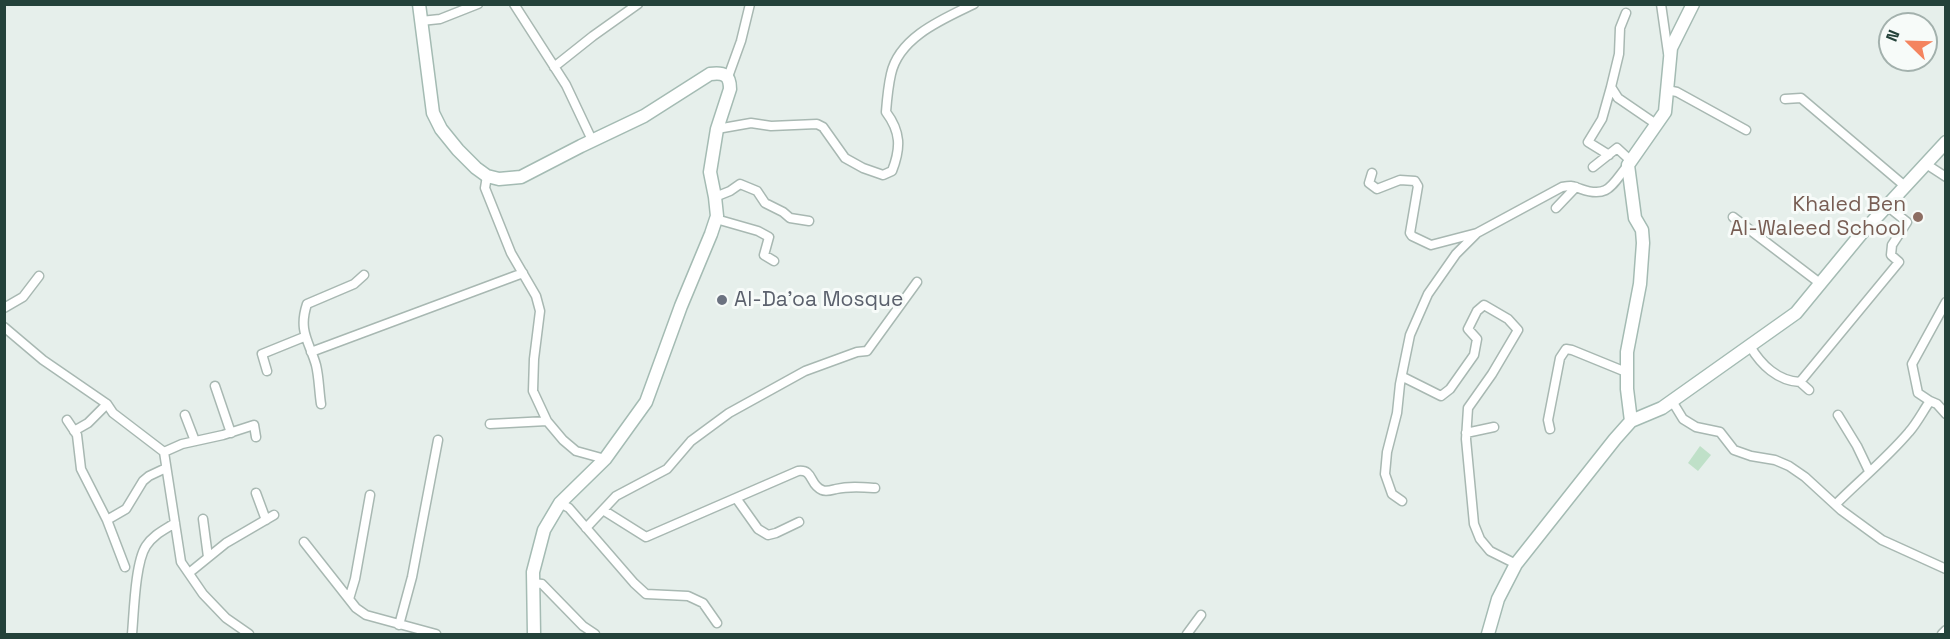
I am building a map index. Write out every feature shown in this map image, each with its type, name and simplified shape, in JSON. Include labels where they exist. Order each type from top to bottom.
[{"type":"street","points":[[419,4],[433,113],[441,129],[458,150],[487,176],[499,179],[521,177],[644,116],[710,74],[720,72],[728,77]]},
{"type":"street","points":[[421,21],[440,19],[478,4]]},
{"type":"street","points":[[514,4],[566,86],[592,140]]},
{"type":"street","points":[[554,67],[638,4]]},
{"type":"street","points":[[534,634],[533,572],[544,530],[560,503],[604,459],[646,402],[716,219],[710,172],[717,129],[730,89],[728,77],[741,41],[750,4]]},
{"type":"street","points":[[717,129],[751,123],[771,126],[817,124],[823,127],[844,158],[883,175],[892,171],[896,161],[899,138],[895,124],[886,112],[891,72],[902,51],[920,34],[974,4]]},
{"type":"street","points":[[1661,4],[1669,65]]},
{"type":"street","points":[[1372,173],[1369,183],[1377,189],[1400,180],[1415,181],[1418,186],[1410,233],[1431,245],[1477,233],[1563,187],[1572,185],[1598,194],[1608,191],[1665,112],[1671,48],[1693,4]]},
{"type":"street","points":[[1609,154],[1588,142],[1602,119],[1619,54],[1620,28],[1626,13]]},
{"type":"street","points":[[1611,87],[1618,98],[1656,124]]},
{"type":"street","points":[[1667,90],[1677,92],[1746,130]]},
{"type":"street","points":[[1785,99],[1801,98],[1905,187]]},
{"type":"street","points":[[1488,634],[1498,599],[1516,564],[1631,421],[1662,408],[1796,313],[1861,234],[1946,142]]},
{"type":"street","points":[[1593,167],[1617,148],[1630,163],[1635,218],[1642,230],[1640,284],[1629,334],[1626,372],[1631,421]]},
{"type":"street","points":[[1926,164],[1946,177]]},
{"type":"street","points":[[487,176],[485,188],[512,253],[536,296],[540,311],[533,391],[547,421],[563,440],[576,450],[604,459]]},
{"type":"street","points":[[715,197],[740,184],[757,191],[765,203],[790,218],[809,221]]},
{"type":"street","points":[[1556,208],[1576,187]]},
{"type":"street","points":[[1800,382],[1899,262],[1891,255],[1890,249],[1907,222],[1887,206]]},
{"type":"street","points":[[1733,218],[1821,284]]},
{"type":"street","points":[[716,219],[758,231],[769,237],[764,255],[774,261]]},
{"type":"street","points":[[1402,501],[1392,494],[1384,474],[1410,335],[1428,294],[1456,254],[1477,233]]},
{"type":"street","points":[[311,352],[523,273]]},
{"type":"street","points":[[321,404],[316,367],[304,337],[304,312],[307,304],[354,284],[364,275]]},
{"type":"street","points":[[4,308],[23,297],[39,276]]},
{"type":"street","points":[[586,528],[616,496],[667,470],[691,441],[729,413],[806,371],[857,352],[867,351],[917,282]]},
{"type":"street","points":[[1946,302],[1912,364],[1918,393],[1937,404],[1946,414]]},
{"type":"street","points":[[1403,377],[1441,396],[1450,389],[1474,355],[1477,339],[1468,329],[1477,311],[1484,306],[1508,319],[1518,330],[1492,374],[1468,408],[1466,433],[1474,524],[1480,538],[1490,551],[1516,564]]},
{"type":"street","points":[[4,327],[43,360],[107,404],[113,413],[164,452],[181,562],[202,594],[226,618],[249,634]]},
{"type":"street","points":[[267,371],[262,354],[304,337]]},
{"type":"street","points":[[1750,346],[1757,358],[1771,371],[1787,381],[1800,382],[1809,390]]},
{"type":"street","points":[[1550,429],[1548,420],[1560,358],[1566,350],[1572,350],[1626,372]]},
{"type":"street","points":[[215,386],[231,433]]},
{"type":"street","points":[[1672,401],[1683,419],[1696,427],[1720,432],[1734,450],[1751,456],[1775,460],[1789,466],[1882,540],[1946,569]]},
{"type":"street","points":[[1836,504],[1911,430],[1930,401]]},
{"type":"street","points":[[74,431],[88,423],[107,404]]},
{"type":"street","points":[[185,415],[195,441]]},
{"type":"street","points":[[1838,415],[1869,471]]},
{"type":"street","points":[[67,420],[77,435],[81,469],[107,520],[125,567]]},
{"type":"street","points":[[490,424],[547,421]]},
{"type":"street","points":[[164,452],[182,444],[231,433],[254,425],[256,437]]},
{"type":"street","points":[[1466,433],[1494,427]]},
{"type":"street","points":[[399,625],[412,577],[438,440]]},
{"type":"street","points":[[107,520],[126,509],[134,494],[149,476],[166,468]]},
{"type":"street","points":[[603,510],[646,537],[798,471],[809,472],[815,485],[822,490],[830,491],[848,486],[874,488]]},
{"type":"street","points":[[189,573],[225,543],[270,517],[256,493]]},
{"type":"street","points":[[349,599],[355,579],[370,495]]},
{"type":"street","points":[[736,498],[758,529],[768,535],[799,522]]},
{"type":"street","points":[[560,503],[569,508],[634,584],[646,594],[688,596],[703,603],[717,623]]},
{"type":"street","points":[[203,519],[208,557]]},
{"type":"street","points":[[132,634],[144,548],[154,536],[175,523]]},
{"type":"street","points":[[304,542],[356,608],[366,615],[436,634]]},
{"type":"street","points":[[533,583],[542,584],[583,626],[595,634]]},
{"type":"street","points":[[1187,634],[1201,615]]},
{"type":"street","points":[[1942,634],[1946,630]]},
{"type":"green space","points":[[1700,446],[1711,455],[1698,471],[1688,463]]},
{"type":"place","name":"Khaled Ben Al-Waleed School","points":[[1918,217]]},
{"type":"place","name":"Al-Da'oa Mosque","points":[[722,300]]}]
